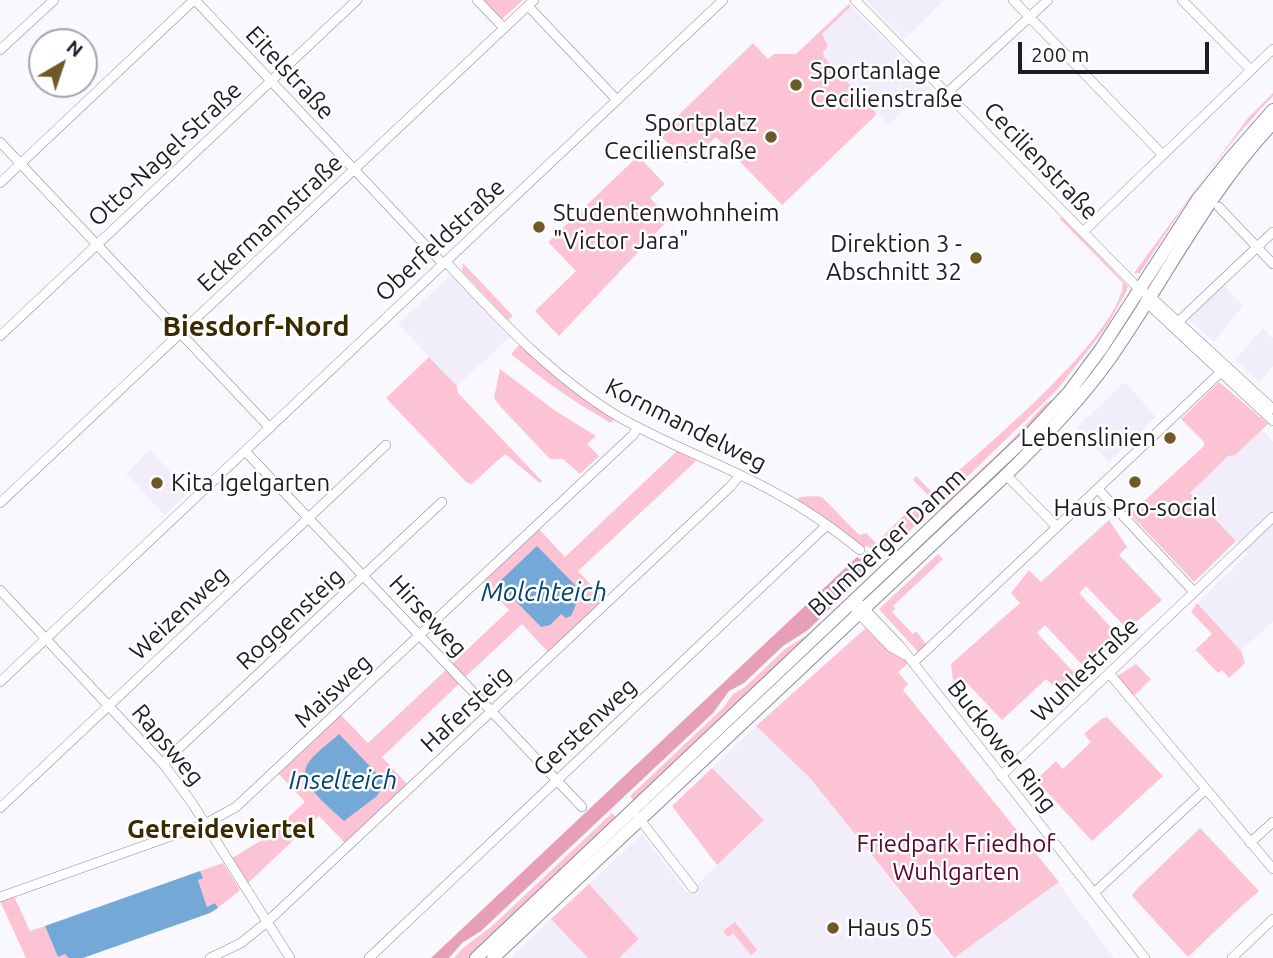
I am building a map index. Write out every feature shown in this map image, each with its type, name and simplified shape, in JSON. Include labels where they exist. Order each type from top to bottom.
[{"type":"main road","name":"Blumberger Damm","points":[[857,606],[1006,475],[1076,401],[1105,364],[1198,200],[1273,110]]},
{"type":"main road","name":"Blumberger Damm","points":[[493,958],[636,815],[857,606],[1018,447],[1052,410],[1145,296],[1217,191],[1273,123]]},
{"type":"main road","name":"Blumberger Damm","points":[[476,958],[636,815]]},
{"type":"street","points":[[0,50],[54,0]]},
{"type":"street","points":[[0,183],[194,0]]},
{"type":"street","name":"Eitelstraße","points":[[194,0],[444,263]]},
{"type":"street","name":"Otto-Nagel-Straße","points":[[0,336],[356,0]]},
{"type":"street","points":[[477,0],[504,28]]},
{"type":"street","name":"Oberfeldstraße","points":[[0,682],[723,0]]},
{"type":"street","points":[[1013,0],[1162,154]]},
{"type":"street","points":[[947,93],[1048,0]]},
{"type":"street","points":[[1182,0],[1251,70]]},
{"type":"street","name":"Cecilienstraße","points":[[858,1],[1145,296],[1273,421]]},
{"type":"street","points":[[531,3],[617,100]]},
{"type":"street","name":"Eckermannstraße","points":[[0,503],[531,3]]},
{"type":"street","points":[[1083,232],[1273,50]]},
{"type":"street","points":[[0,142],[270,428]]},
{"type":"street","points":[[1219,206],[1273,264]]},
{"type":"street","points":[[1178,321],[1273,232]]},
{"type":"street","name":"Kornmandelweg","points":[[444,263],[535,354],[589,397],[638,427],[784,497],[860,550]]},
{"type":"street","name":"Cecilienstraße","points":[[1145,296],[1178,321],[1273,409]]},
{"type":"street","points":[[910,659],[1057,527],[1221,372]]},
{"type":"street","name":"Maisweg","points":[[0,897],[205,824],[247,799],[633,435],[638,427]]},
{"type":"street","name":"Weizenweg","points":[[0,808],[386,445]]},
{"type":"street","name":"Hirseweg","points":[[245,452],[582,807]]},
{"type":"street","name":"Blumberger Damm","points":[[1006,475],[1057,527]]},
{"type":"street","name":"Hafersteig","points":[[210,958],[242,943],[267,922],[739,476]]},
{"type":"street","points":[[1098,489],[1194,592]]},
{"type":"street","name":"Roggensteig","points":[[163,763],[442,502]]},
{"type":"street","name":"Wuhlestraße","points":[[1001,776],[1273,517]]},
{"type":"street","name":"Gerstenweg","points":[[369,958],[827,525]]},
{"type":"street","name":"Rapsweg","points":[[0,590],[163,763],[290,958]]},
{"type":"street","name":"Buckower Ring","points":[[857,606],[891,647],[910,659],[1145,958]]},
{"type":"street","points":[[1109,673],[1273,869]]},
{"type":"street","points":[[1094,893],[1206,789]]},
{"type":"street","points":[[636,815],[694,888]]},
{"type":"street","points":[[1250,843],[1273,822]]},
{"type":"street","points":[[1232,958],[1273,919]]},
{"type":"shaded area","points":[[866,0],[945,0],[904,39]]},
{"type":"shaded area","points":[[851,6],[931,88],[927,92],[925,90],[888,125],[824,57],[822,34]]},
{"type":"shaded area","points":[[451,275],[510,337],[457,386],[398,324]]},
{"type":"shaded area","points":[[1222,284],[1243,306],[1214,342],[1187,317]]},
{"type":"shaded area","points":[[1263,328],[1273,338],[1273,366],[1259,382],[1235,360]]},
{"type":"shaded area","points":[[1125,382],[1156,417],[1109,462],[1076,428]]},
{"type":"shaded area","points":[[1261,429],[1273,442],[1273,621],[1241,651],[1197,603],[1248,554],[1190,493]]},
{"type":"shaded area","name":"Kita Igelgarten","points":[[150,450],[189,492],[165,515],[126,474]]},
{"type":"shaded area","points":[[867,551],[873,557],[869,566],[808,630],[783,646],[744,683],[729,691],[713,713],[481,931],[462,943],[449,958],[431,958],[857,557],[860,559]]},
{"type":"shaded area","points":[[756,726],[810,778],[952,958],[619,958],[639,939],[589,884],[642,834],[687,893],[764,821],[712,768]]},
{"type":"shaded area","points":[[1058,883],[1114,958],[954,958]]},
{"type":"shaded area","points":[[551,919],[588,958],[511,958]]},
{"type":"green space","points":[[483,0],[523,0],[502,19]]},
{"type":"green space","name":"Sportanlage Cecilienstraße","points":[[849,4],[851,6],[822,34],[828,46],[823,52],[824,57],[877,114],[782,205],[716,137],[686,163],[659,134],[753,43],[768,59],[774,54],[796,54]]},
{"type":"green space","points":[[1273,93],[1202,181],[1140,273],[1134,273],[1248,118]]},
{"type":"green space","points":[[638,156],[665,184],[650,198],[670,218],[559,336],[535,311],[576,271],[548,242]]},
{"type":"green space","points":[[1059,218],[1062,218],[1128,286],[1126,292],[1107,326],[1057,390],[938,505],[913,480],[916,476],[937,497],[937,490],[1014,422],[1074,362],[1116,306],[1123,283]]},
{"type":"green space","points":[[463,263],[513,316],[508,320],[462,271]]},
{"type":"green space","points":[[519,345],[572,390],[615,419],[611,423],[535,373],[511,354]]},
{"type":"green space","points":[[429,357],[457,386],[458,393],[542,481],[540,483],[505,454],[472,484],[466,482],[386,398]]},
{"type":"green space","points":[[500,369],[557,412],[596,436],[587,444],[599,456],[580,474],[563,459],[550,459],[499,405],[494,398]]},
{"type":"green space","points":[[1219,382],[1268,424],[1235,455],[1228,456],[1190,493],[1236,541],[1194,582],[1130,514],[1204,446],[1204,442],[1181,419]]},
{"type":"green space","points":[[1058,397],[947,509],[940,508],[1007,445],[1046,403]]},
{"type":"green space","points":[[677,451],[696,461],[578,571],[604,599],[548,652],[522,624],[465,677],[452,664],[509,610],[483,582],[539,529],[565,557]]},
{"type":"green space","points":[[799,497],[822,497],[858,534],[866,533],[876,543],[913,506],[916,509],[922,503],[932,510],[897,543],[874,551],[867,546],[862,548],[797,502]]},
{"type":"green space","points":[[1109,520],[1127,547],[1119,555],[1162,600],[1129,631],[1086,586],[1079,593],[1121,638],[1094,660],[1096,662],[1087,670],[1045,625],[1037,633],[1079,678],[1060,692],[1046,679],[1002,720],[964,680],[954,689],[951,664],[1020,603],[1011,593],[1029,570],[1041,582]]},
{"type":"green space","points":[[938,554],[943,559],[893,606],[895,609],[892,612],[913,634],[916,631],[927,645],[919,653],[879,609]]},
{"type":"green space","points":[[1197,603],[1241,651],[1245,663],[1229,678],[1222,670],[1218,673],[1196,650],[1188,657],[1212,634],[1191,612]]},
{"type":"green space","name":"Friedpark Friedhof Wuhlgarten","points":[[867,627],[908,663],[898,672],[908,684],[903,690],[1059,882],[954,958],[810,778],[756,726]]},
{"type":"green space","points":[[810,633],[812,635],[635,802],[630,796],[723,708],[733,694],[745,687],[785,649]]},
{"type":"green space","points":[[1136,664],[1151,679],[1133,697],[1116,677]]},
{"type":"green space","points":[[446,670],[459,684],[382,757],[407,784],[345,843],[319,816],[248,883],[232,858],[267,837],[305,802],[279,774],[341,715],[368,743]]},
{"type":"green space","points":[[1107,717],[1163,776],[1092,841],[1036,780],[1056,761],[1063,769],[1091,742],[1084,734]]},
{"type":"green space","points":[[712,768],[764,820],[717,865],[672,806]]},
{"type":"green space","points":[[612,813],[618,819],[470,958],[454,958],[491,927]]},
{"type":"green space","points":[[1200,828],[1259,891],[1188,957],[1132,896]]},
{"type":"green space","points":[[223,863],[240,890],[218,908],[215,903],[207,907],[198,880],[202,878],[200,871]]},
{"type":"green space","points":[[589,884],[639,939],[619,958],[588,958],[551,919]]},
{"type":"green space","points":[[14,896],[30,931],[45,926],[58,957],[65,954],[69,958],[26,958],[0,901]]},
{"type":"green space","points":[[735,922],[757,950],[751,955],[733,933],[728,937],[723,931]]},
{"type":"water","name":"Molchteich","points":[[537,546],[575,585],[580,595],[571,616],[566,618],[561,614],[550,625],[541,627],[498,583]]},
{"type":"water","name":"Inselteich","points":[[339,734],[385,782],[377,796],[344,821],[311,788],[305,772],[313,757]]},
{"type":"water","points":[[200,871],[203,878],[198,880],[207,907],[215,903],[218,908],[210,913],[83,958],[69,958],[65,954],[58,957],[45,926]]},
{"type":"place","name":"Sportanlage Cecilienstraße","points":[[796,85]]},
{"type":"place","name":"Sportplatz Cecilienstraße","points":[[771,137]]},
{"type":"place","name":"Studentenwohnheim \"Victor Jara\"","points":[[539,227]]},
{"type":"place","name":"Direktion 3 - Abschnitt 32","points":[[976,258]]},
{"type":"place","name":"Lebenslinien","points":[[1170,438]]},
{"type":"place","name":"Haus Pro-social","points":[[1135,482]]},
{"type":"place","name":"Kita Igelgarten","points":[[157,483]]},
{"type":"place","name":"Haus 05","points":[[833,928]]},
{"type":"district","name":"Biesdorf-Nord","points":[[256,327]]},
{"type":"district","name":"Getreideviertel","points":[[221,829]]}]
